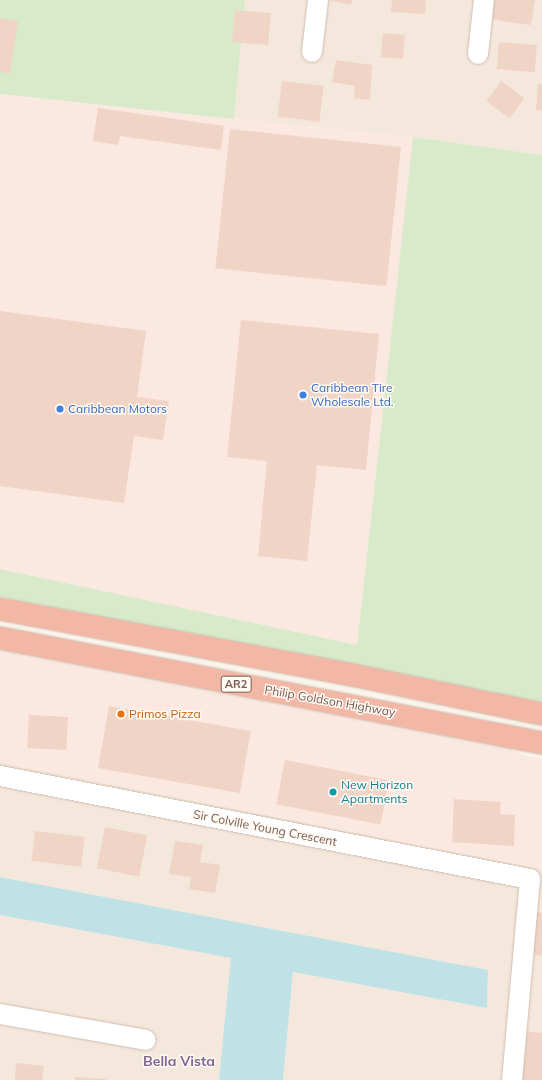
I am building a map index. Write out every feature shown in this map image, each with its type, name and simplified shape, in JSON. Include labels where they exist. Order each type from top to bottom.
[{"type":"highway","points":[[0,609],[352,675],[542,714]]},
{"type":"highway","name":"Philip Goldson Highway","points":[[0,638],[542,743]]},
{"type":"street","points":[[312,52],[318,0]]},
{"type":"street","points":[[478,54],[484,0]]},
{"type":"street","name":"Sir Colville Young Crescent","points":[[0,776],[536,880],[512,1080]]},
{"type":"street","points":[[0,1014],[146,1040]]},
{"type":"shaded area","points":[[245,0],[542,0],[542,155],[413,137],[234,119]]},
{"type":"shaded area","points":[[0,94],[413,137],[357,645],[0,569]]},
{"type":"shaded area","points":[[0,647],[470,731],[523,755],[542,759],[542,869],[0,762]]},
{"type":"shaded area","points":[[0,762],[542,869],[542,1080],[283,1080],[293,972],[487,1008],[488,970],[0,877]]},
{"type":"shaded area","points":[[0,915],[232,958],[219,1080],[0,1080]]},
{"type":"green space","points":[[0,0],[245,0],[234,119],[0,94]]},
{"type":"green space","points":[[413,137],[542,155],[542,705],[0,597],[0,569],[357,645]]},
{"type":"water","points":[[0,877],[488,970],[487,1008],[293,972],[283,1080],[219,1080],[231,958],[0,915]]},
{"type":"building","points":[[328,0],[352,0],[351,5]]},
{"type":"building","points":[[392,0],[426,0],[425,14],[391,12]]},
{"type":"building","points":[[492,0],[535,0],[531,25],[490,19]]},
{"type":"building","points":[[235,10],[271,13],[268,45],[232,42]]},
{"type":"building","points":[[0,18],[18,21],[10,74],[0,72]]},
{"type":"building","points":[[383,33],[405,35],[403,59],[381,57]]},
{"type":"building","points":[[499,42],[537,45],[535,72],[497,69]]},
{"type":"building","points":[[336,60],[372,65],[370,100],[354,98],[355,86],[332,82]]},
{"type":"building","points":[[282,81],[324,86],[319,122],[278,117]]},
{"type":"building","points":[[501,81],[524,98],[510,118],[486,101]]},
{"type":"building","points":[[538,84],[542,84],[542,110],[536,110]]},
{"type":"building","points":[[98,108],[224,126],[221,150],[120,136],[118,145],[93,141]]},
{"type":"building","points":[[230,129],[401,147],[386,286],[215,268]]},
{"type":"building","points":[[0,311],[146,331],[137,397],[169,401],[163,440],[134,436],[124,503],[0,486]]},
{"type":"building","name":"Caribbean Tire Wholesale Ltd.","points":[[241,320],[379,334],[366,470],[317,465],[307,561],[258,556],[267,461],[227,457]]},
{"type":"building","points":[[109,706],[251,731],[240,793],[98,768]]},
{"type":"building","points":[[29,715],[68,717],[66,750],[27,748]]},
{"type":"building","name":"New Horizon Apartments","points":[[285,760],[389,780],[380,824],[276,804]]},
{"type":"building","points":[[454,799],[501,802],[500,814],[515,815],[514,846],[452,842]]},
{"type":"building","points":[[105,827],[147,835],[139,876],[97,868]]},
{"type":"building","points":[[35,831],[85,837],[81,867],[31,861]]},
{"type":"building","points":[[175,841],[203,845],[200,862],[220,865],[215,893],[189,889],[191,877],[169,874]]},
{"type":"building","points":[[535,911],[542,913],[542,956],[526,953]]},
{"type":"building","points":[[522,1031],[542,1033],[542,1080],[514,1080]]},
{"type":"building","points":[[16,1063],[44,1066],[42,1080],[15,1080]]},
{"type":"building","points":[[75,1077],[106,1079],[106,1080],[75,1080]]},
{"type":"place","name":"Caribbean Tire Wholesale Ltd.","points":[[303,395]]},
{"type":"place","name":"Caribbean Motors","points":[[60,409]]},
{"type":"place","name":"Primos Pizza","points":[[121,714]]},
{"type":"place","name":"New Horizon Apartments","points":[[333,792]]},
{"type":"district","name":"Bella Vista","points":[[179,1061]]}]
